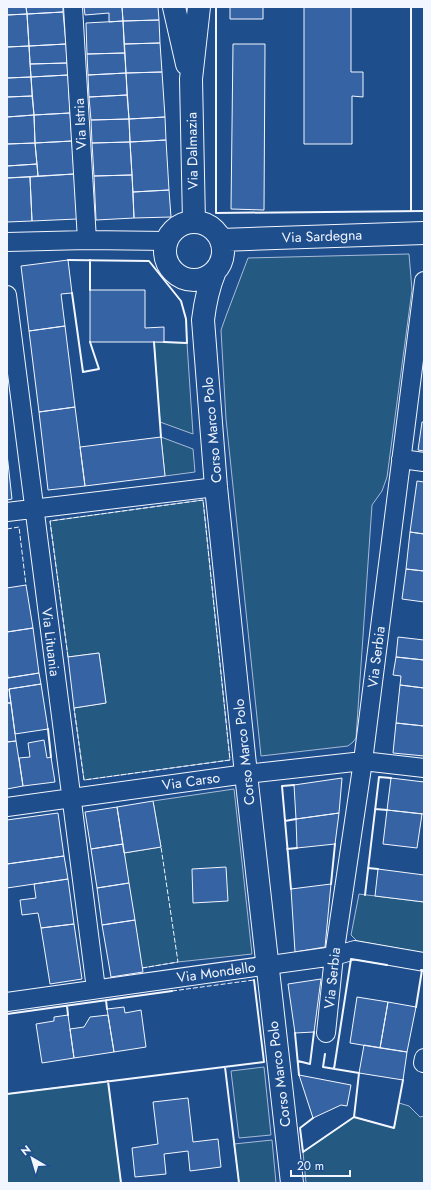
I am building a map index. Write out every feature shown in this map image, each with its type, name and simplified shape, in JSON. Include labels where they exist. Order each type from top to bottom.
[{"type":"street","name":"Via Istria","points":[[72,7],[87,240]]},
{"type":"street","name":"Via Dalmazia","points":[[174,7],[190,79]]},
{"type":"street","name":"Via Dalmazia","points":[[194,222],[190,79],[200,7]]},
{"type":"street","points":[[194,222],[205,224],[214,230],[221,240],[223,250],[221,262],[215,271],[209,287],[205,302],[203,320],[195,303],[168,263],[165,252],[167,241],[173,232],[182,225],[194,222]]},
{"type":"street","name":"Via Sardegna","points":[[221,240],[424,233]]},
{"type":"street","points":[[7,242],[87,240],[167,241]]},
{"type":"street","points":[[174,272],[184,278],[195,280],[206,278],[215,271]]},
{"type":"street","name":"Via Serbia","points":[[326,1033],[334,956],[363,761],[401,459],[422,317],[424,281]]},
{"type":"street","name":"Via Lituania","points":[[7,296],[11,365],[34,509],[96,990]]},
{"type":"street","name":"Corso Marco Polo","points":[[203,320],[216,487],[246,774],[292,1183]]},
{"type":"street","points":[[401,459],[424,462]]},
{"type":"street","points":[[7,512],[216,487]]},
{"type":"street","name":"Via Carso","points":[[7,807],[246,774],[363,761],[424,768]]},
{"type":"street","name":"Via Mondello","points":[[7,1002],[334,956],[355,950],[424,962]]},
{"type":"shaded area","points":[[409,254],[412,290],[387,477],[382,491],[372,505],[356,738],[348,746],[261,756],[226,419],[221,330],[248,258]]},
{"type":"shaded area","points":[[154,342],[187,343],[193,434],[160,422]]},
{"type":"shaded area","points":[[161,437],[193,449],[195,472],[165,476]]},
{"type":"shaded area","points":[[203,500],[230,760],[84,780],[74,708],[106,703],[99,653],[68,657],[50,521]]},
{"type":"shaded area","points":[[234,789],[252,954],[178,962],[142,968],[124,853],[161,847],[153,801]]},
{"type":"shaded area","points":[[359,894],[424,902],[424,953],[357,941],[351,935]]},
{"type":"shaded area","points":[[264,1067],[271,1135],[239,1138],[231,1071]]},
{"type":"shaded area","points":[[108,1081],[121,1183],[7,1183],[7,1094]]},
{"type":"shaded area","points":[[399,1103],[409,1106],[420,1117],[424,1116],[424,1183],[306,1183],[303,1152],[354,1117],[394,1128]]},
{"type":"shaded area","points":[[272,1140],[276,1183],[239,1183],[234,1144]]},
{"type":"building","points":[[7,7],[26,7],[27,14],[7,15]]},
{"type":"building","points":[[26,7],[63,7],[63,12],[27,14]]},
{"type":"building","points":[[84,7],[122,7],[123,21],[109,22],[109,13],[85,15]]},
{"type":"building","points":[[122,7],[158,7],[159,20],[123,21]]},
{"type":"building","points":[[230,7],[263,7],[263,19],[230,19]]},
{"type":"building","points":[[304,7],[351,7],[351,72],[363,72],[363,97],[352,96],[352,144],[304,144]]},
{"type":"building","points":[[63,12],[66,44],[29,46],[27,14]]},
{"type":"building","points":[[27,14],[29,46],[7,47],[7,15]]},
{"type":"building","points":[[159,20],[160,43],[124,44],[123,21]]},
{"type":"building","points":[[123,21],[125,53],[87,54],[86,23]]},
{"type":"building","points":[[160,43],[162,72],[126,73],[124,44]]},
{"type":"building","points":[[66,44],[67,63],[30,64],[29,46]]},
{"type":"building","points":[[233,44],[265,44],[264,210],[231,209]]},
{"type":"building","points":[[29,46],[31,77],[7,78],[7,47]]},
{"type":"building","points":[[125,53],[126,73],[88,75],[87,54]]},
{"type":"building","points":[[67,63],[68,75],[31,77],[30,64]]},
{"type":"building","points":[[162,72],[165,117],[129,119],[126,73]]},
{"type":"building","points":[[126,73],[127,95],[89,97],[88,75]]},
{"type":"building","points":[[68,75],[70,113],[34,115],[31,77]]},
{"type":"building","points":[[31,77],[32,96],[7,97],[7,78]]},
{"type":"building","points":[[127,95],[129,119],[91,120],[89,97]]},
{"type":"building","points":[[32,96],[34,115],[7,117],[7,97]]},
{"type":"building","points":[[70,113],[72,141],[35,143],[34,115]]},
{"type":"building","points":[[34,115],[35,143],[7,144],[7,117]]},
{"type":"building","points":[[165,117],[166,140],[130,142],[129,119]]},
{"type":"building","points":[[129,119],[130,142],[92,143],[91,120]]},
{"type":"building","points":[[166,140],[169,190],[133,192],[130,142]]},
{"type":"building","points":[[72,141],[74,174],[38,176],[35,143]]},
{"type":"building","points":[[130,142],[132,175],[94,176],[92,143]]},
{"type":"building","points":[[35,143],[37,164],[7,166],[7,144]]},
{"type":"building","points":[[37,164],[38,176],[7,178],[7,166]]},
{"type":"building","points":[[74,174],[77,219],[32,221],[30,177]]},
{"type":"building","points":[[132,175],[134,218],[96,220],[94,176]]},
{"type":"building","points":[[30,177],[32,221],[7,222],[7,178]]},
{"type":"building","points":[[169,190],[171,217],[134,218],[133,192]]},
{"type":"building","points":[[68,260],[72,293],[61,294],[65,326],[29,331],[21,266]]},
{"type":"building","points":[[90,290],[145,290],[145,328],[164,327],[164,342],[90,342]]},
{"type":"building","points":[[65,326],[75,407],[39,412],[29,331]]},
{"type":"building","points":[[75,407],[85,486],[48,490],[39,412]]},
{"type":"building","points":[[422,422],[424,422],[424,451],[418,450]]},
{"type":"building","points":[[161,437],[165,476],[85,486],[80,447]]},
{"type":"building","points":[[7,454],[12,499],[7,500]]},
{"type":"building","points":[[417,481],[424,482],[424,534],[410,532]]},
{"type":"building","points":[[410,532],[424,534],[424,571],[406,569]]},
{"type":"building","points":[[406,569],[424,571],[424,602],[402,599]]},
{"type":"building","points":[[26,585],[33,628],[7,632],[7,588]]},
{"type":"building","points":[[33,628],[39,673],[8,678],[7,632]]},
{"type":"building","points":[[398,637],[424,640],[424,660],[396,657]]},
{"type":"building","points":[[99,653],[106,703],[74,708],[68,657]]},
{"type":"building","points":[[396,657],[424,660],[424,688],[400,685],[401,676],[393,675]]},
{"type":"building","points":[[39,673],[41,684],[9,689],[11,703],[7,703],[7,678]]},
{"type":"building","points":[[41,684],[48,729],[15,734],[9,689]]},
{"type":"building","points":[[400,685],[424,688],[424,726],[396,723]]},
{"type":"building","points":[[7,703],[11,703],[16,741],[7,742]]},
{"type":"building","points":[[396,723],[424,726],[424,756],[393,753]]},
{"type":"building","points":[[44,740],[47,758],[51,757],[55,782],[23,786],[19,758],[30,757],[28,743]]},
{"type":"building","points":[[16,741],[23,786],[7,789],[7,742]]},
{"type":"building","points":[[342,778],[339,813],[296,819],[294,785]]},
{"type":"building","points":[[391,778],[424,782],[424,814],[387,810]]},
{"type":"building","points":[[153,801],[161,847],[124,853],[117,807]]},
{"type":"building","points":[[117,807],[123,844],[91,849],[85,812]]},
{"type":"building","points":[[387,810],[422,814],[417,848],[383,844]]},
{"type":"building","points":[[58,813],[64,856],[7,864],[7,820]]},
{"type":"building","points":[[339,813],[335,844],[297,848],[296,819]]},
{"type":"building","points":[[123,844],[129,883],[97,888],[91,849]]},
{"type":"building","points":[[64,856],[68,879],[7,888],[7,864]]},
{"type":"building","points":[[226,867],[228,901],[193,903],[192,869]]},
{"type":"building","points":[[378,869],[424,875],[424,902],[375,896]]},
{"type":"building","points":[[68,879],[74,924],[41,928],[38,913],[22,915],[20,900],[36,898],[34,884]]},
{"type":"building","points":[[129,883],[135,920],[102,925],[97,888]]},
{"type":"building","points":[[331,884],[325,947],[295,952],[291,889]]},
{"type":"building","points":[[135,920],[143,972],[111,977],[102,925]]},
{"type":"building","points":[[74,924],[82,979],[50,984],[41,928]]},
{"type":"building","points":[[321,979],[314,1032],[295,1033],[288,984]]},
{"type":"building","points":[[357,997],[388,1002],[380,1048],[350,1043]]},
{"type":"building","points":[[388,1002],[416,1007],[407,1052],[380,1048]]},
{"type":"building","points":[[124,1007],[125,1013],[141,1010],[146,1047],[114,1052],[107,1009]]},
{"type":"building","points":[[68,1015],[74,1058],[42,1063],[36,1024],[54,1021],[54,1017]]},
{"type":"building","points":[[108,1015],[114,1052],[74,1058],[70,1029],[84,1027],[90,1017]]},
{"type":"building","points":[[364,1045],[407,1052],[403,1080],[359,1073]]},
{"type":"building","points":[[299,1075],[351,1085],[347,1106],[341,1105],[313,1118]]},
{"type":"building","points":[[188,1098],[193,1142],[218,1139],[221,1167],[190,1171],[188,1151],[164,1154],[166,1174],[135,1177],[132,1148],[158,1144],[153,1102]]},
{"type":"fence","points":[[68,657],[50,521],[203,500],[230,760],[84,780],[74,708]]},
{"type":"fence","points":[[7,529],[19,527],[26,585]]},
{"type":"fence","points":[[142,968],[178,962],[161,847]]},
{"type":"fence","points":[[172,991],[254,980]]},
{"type":"wall","points":[[216,7],[216,213],[424,211]]},
{"type":"wall","points":[[411,7],[411,211]]},
{"type":"wall","points":[[68,260],[149,261],[181,301],[186,319],[187,343],[164,342]]},
{"type":"wall","points":[[90,260],[90,290]]},
{"type":"wall","points":[[72,293],[83,372],[99,369],[90,342]]},
{"type":"wall","points":[[154,342],[161,437]]},
{"type":"wall","points":[[48,729],[51,757]]},
{"type":"wall","points":[[365,895],[379,777],[391,778]]},
{"type":"wall","points":[[291,889],[282,786],[294,785]]},
{"type":"wall","points":[[375,809],[387,810]]},
{"type":"wall","points":[[285,821],[296,819]]},
{"type":"wall","points":[[331,884],[335,844]]},
{"type":"wall","points":[[287,849],[297,848]]},
{"type":"wall","points":[[368,868],[378,869]]},
{"type":"wall","points":[[334,1069],[351,959],[387,965]]},
{"type":"wall","points":[[416,1007],[421,970]]},
{"type":"wall","points":[[7,1094],[264,1062],[254,980]]},
{"type":"wall","points":[[7,1014],[172,991]]},
{"type":"wall","points":[[106,1000],[107,1009]]},
{"type":"wall","points":[[67,1006],[68,1015]]},
{"type":"wall","points":[[298,1061],[310,1064],[314,1032]]},
{"type":"wall","points":[[295,1033],[299,1075]]},
{"type":"wall","points":[[325,1054],[323,1067],[359,1073],[354,1117],[394,1128],[403,1080]]},
{"type":"wall","points":[[225,1067],[239,1183]]},
{"type":"wall","points":[[108,1081],[121,1183]]},
{"type":"wall","points":[[313,1118],[300,1128],[303,1152],[354,1117]]}]
